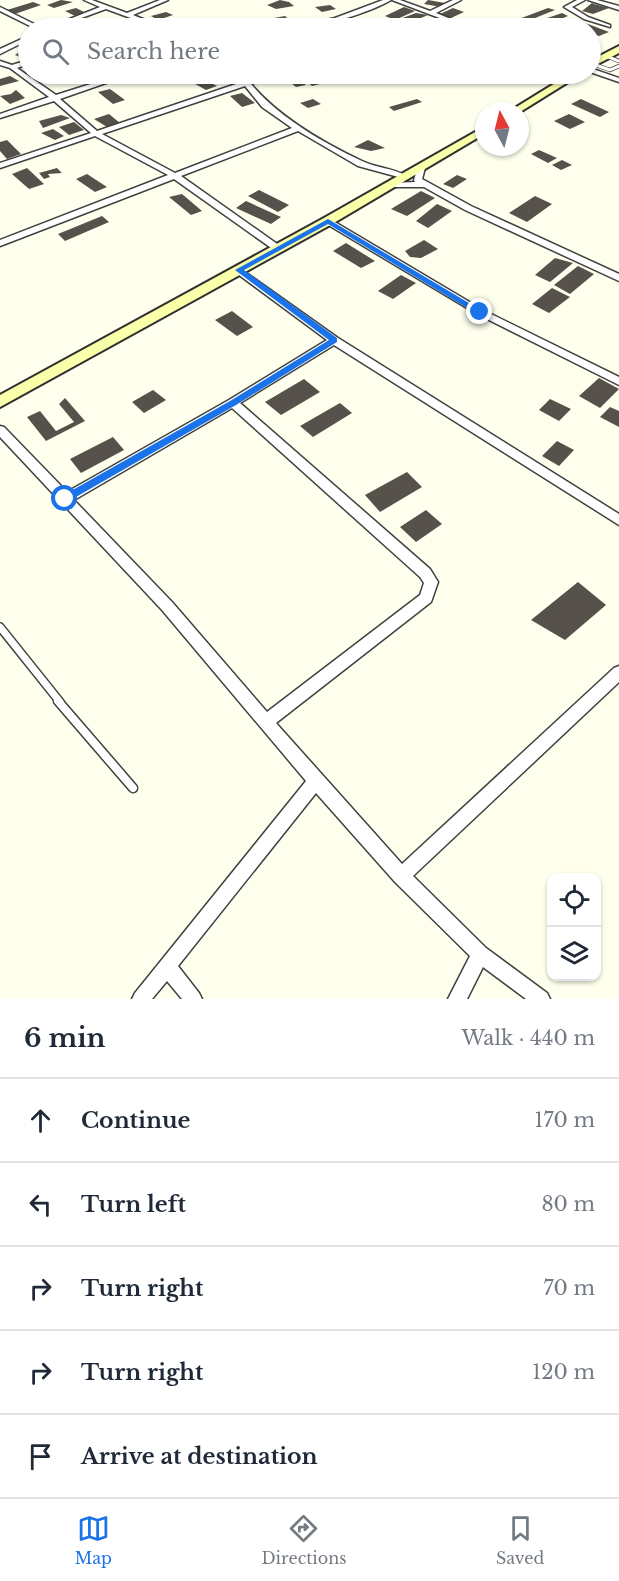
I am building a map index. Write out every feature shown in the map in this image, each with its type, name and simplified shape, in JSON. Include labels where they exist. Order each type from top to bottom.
[{"type":"main road","points":[[601,59],[619,49]]},
{"type":"main road","points":[[529,103],[560,84]]},
{"type":"main road","points":[[0,402],[328,221],[475,135]]},
{"type":"street","points":[[87,0],[134,18]]},
{"type":"street","points":[[126,15],[165,0]]},
{"type":"street","points":[[339,18],[388,0]]},
{"type":"street","points":[[395,0],[444,18]]},
{"type":"street","points":[[431,13],[458,0]]},
{"type":"street","points":[[582,0],[567,7],[586,18]]},
{"type":"street","points":[[591,0],[619,8]]},
{"type":"street","points":[[77,18],[106,7]]},
{"type":"street","points":[[0,9],[18,18]]},
{"type":"street","points":[[601,23],[608,26]]},
{"type":"street","points":[[0,52],[18,43]]},
{"type":"street","points":[[0,63],[18,71]]},
{"type":"street","points":[[12,67],[18,65]]},
{"type":"street","points":[[601,71],[619,80]]},
{"type":"street","points":[[35,84],[98,135],[177,177],[277,248]]},
{"type":"street","points":[[0,116],[99,84]]},
{"type":"street","points":[[0,166],[98,135],[242,84]]},
{"type":"street","points":[[249,84],[265,105],[298,128],[361,165],[402,176]]},
{"type":"street","points":[[0,243],[81,210],[177,177],[298,128]]},
{"type":"street","points":[[421,168],[418,180],[468,208],[619,278]]},
{"type":"street","points":[[388,185],[428,184]]},
{"type":"street","points":[[328,221],[480,312],[619,381]]},
{"type":"street","points":[[238,270],[334,340],[619,520]]},
{"type":"street","points":[[65,499],[233,403],[334,340]]},
{"type":"street","points":[[233,403],[425,573],[430,582],[426,598],[266,722]]},
{"type":"street","points":[[0,430],[167,606],[316,782],[402,876],[480,954],[541,999]]},
{"type":"street","points":[[402,876],[619,673]]},
{"type":"street","points":[[141,999],[316,782]]},
{"type":"street","points":[[457,999],[480,954]]},
{"type":"street","points":[[167,966],[193,999]]},
{"type":"lane","points":[[606,56],[619,61]]},
{"type":"lane","points":[[601,68],[610,70],[619,66]]},
{"type":"lane","points":[[0,627],[32,670],[133,788]]},
{"type":"building","points":[[61,0],[73,2],[54,8],[47,5]]},
{"type":"building","points":[[280,0],[294,6],[276,9],[267,5]]},
{"type":"building","points":[[428,0],[445,3],[441,7],[424,4]]},
{"type":"building","points":[[33,2],[41,5],[15,14],[7,10]]},
{"type":"building","points":[[592,3],[609,8],[593,14],[582,11]]},
{"type":"building","points":[[330,5],[336,9],[322,12],[315,7]]},
{"type":"building","points":[[404,7],[415,11],[399,18],[385,16]]},
{"type":"building","points":[[76,8],[88,14],[77,17],[65,11]]},
{"type":"building","points":[[453,8],[464,12],[451,18],[440,14]]},
{"type":"building","points":[[548,8],[555,10],[535,18],[522,18]]},
{"type":"building","points":[[166,12],[173,15],[164,18],[151,16]]},
{"type":"building","points":[[416,13],[428,15],[421,18],[402,18]]},
{"type":"building","points":[[562,13],[568,16],[563,18],[547,18]]},
{"type":"building","points":[[601,29],[609,32],[601,35]]},
{"type":"building","points":[[10,76],[18,81],[0,86],[0,79]]},
{"type":"building","points":[[195,84],[217,86],[206,90]]},
{"type":"building","points":[[292,84],[306,85],[296,87]]},
{"type":"building","points":[[110,89],[125,100],[113,104],[98,92]]},
{"type":"building","points":[[16,90],[25,98],[10,104],[0,96],[11,94]]},
{"type":"building","points":[[242,93],[255,103],[242,107],[230,96]]},
{"type":"building","points":[[313,99],[321,104],[308,108],[300,103]]},
{"type":"building","points":[[417,99],[422,102],[394,111],[389,107]]},
{"type":"building","points":[[581,99],[609,112],[600,117],[571,104]]},
{"type":"building","points":[[109,114],[120,123],[107,127],[94,119]]},
{"type":"building","points":[[569,114],[585,122],[570,129],[554,121]]},
{"type":"building","points":[[61,115],[70,118],[43,128],[39,121]]},
{"type":"building","points":[[74,122],[84,130],[69,135],[59,127]]},
{"type":"building","points":[[53,129],[64,136],[55,140],[41,133]]},
{"type":"building","points":[[7,140],[21,154],[7,159],[0,151],[0,142]]},
{"type":"building","points":[[368,140],[385,148],[371,151],[354,147]]},
{"type":"building","points":[[539,150],[557,158],[548,163],[531,154]]},
{"type":"building","points":[[562,160],[572,165],[561,170],[552,165]]},
{"type":"building","points":[[27,168],[44,184],[29,189],[12,174]]},
{"type":"building","points":[[57,168],[62,173],[48,174],[50,177],[44,179],[39,173]]},
{"type":"building","points":[[87,174],[107,187],[95,192],[76,179]]},
{"type":"building","points":[[457,175],[467,179],[453,188],[443,184]]},
{"type":"building","points":[[259,190],[289,205],[278,212],[248,196]]},
{"type":"building","points":[[421,191],[435,198],[407,216],[391,209]]},
{"type":"building","points":[[182,194],[202,211],[191,215],[169,197]]},
{"type":"building","points":[[535,196],[552,204],[527,222],[509,213]]},
{"type":"building","points":[[246,201],[281,217],[271,224],[236,208]]},
{"type":"building","points":[[437,204],[452,211],[428,228],[416,221]]},
{"type":"building","points":[[102,216],[109,222],[65,241],[58,234]]},
{"type":"building","points":[[424,240],[438,249],[421,258],[410,257],[405,251]]},
{"type":"building","points":[[346,243],[375,261],[361,268],[333,251]]},
{"type":"building","points":[[555,258],[573,263],[550,282],[535,275]]},
{"type":"building","points":[[578,266],[594,274],[570,294],[554,285]]},
{"type":"building","points":[[401,275],[416,283],[393,299],[378,291]]},
{"type":"building","points":[[552,288],[570,297],[549,313],[532,304]]},
{"type":"building","points":[[232,311],[253,327],[237,336],[215,320]]},
{"type":"building","points":[[599,378],[619,389],[600,408],[579,396]]},
{"type":"building","points":[[304,379],[320,392],[281,415],[265,402]]},
{"type":"building","points":[[153,390],[166,400],[144,413],[132,402]]},
{"type":"building","points":[[65,398],[85,421],[46,441],[27,417],[40,411],[56,431],[74,422],[59,404]]},
{"type":"building","points":[[550,399],[571,409],[559,421],[539,410]]},
{"type":"building","points":[[340,403],[352,413],[313,437],[300,426]]},
{"type":"building","points":[[610,407],[619,411],[619,427],[600,417]]},
{"type":"building","points":[[113,437],[124,450],[81,473],[70,459]]},
{"type":"building","points":[[557,441],[574,450],[559,466],[542,456]]},
{"type":"building","points":[[407,472],[422,487],[380,512],[365,495]]},
{"type":"building","points":[[426,510],[442,524],[416,542],[400,527]]},
{"type":"building","points":[[578,582],[606,605],[565,640],[531,620]]},
{"type":"route","points":[[65,499],[233,403],[334,340],[238,270],[328,221],[391,261],[480,312]]}]
